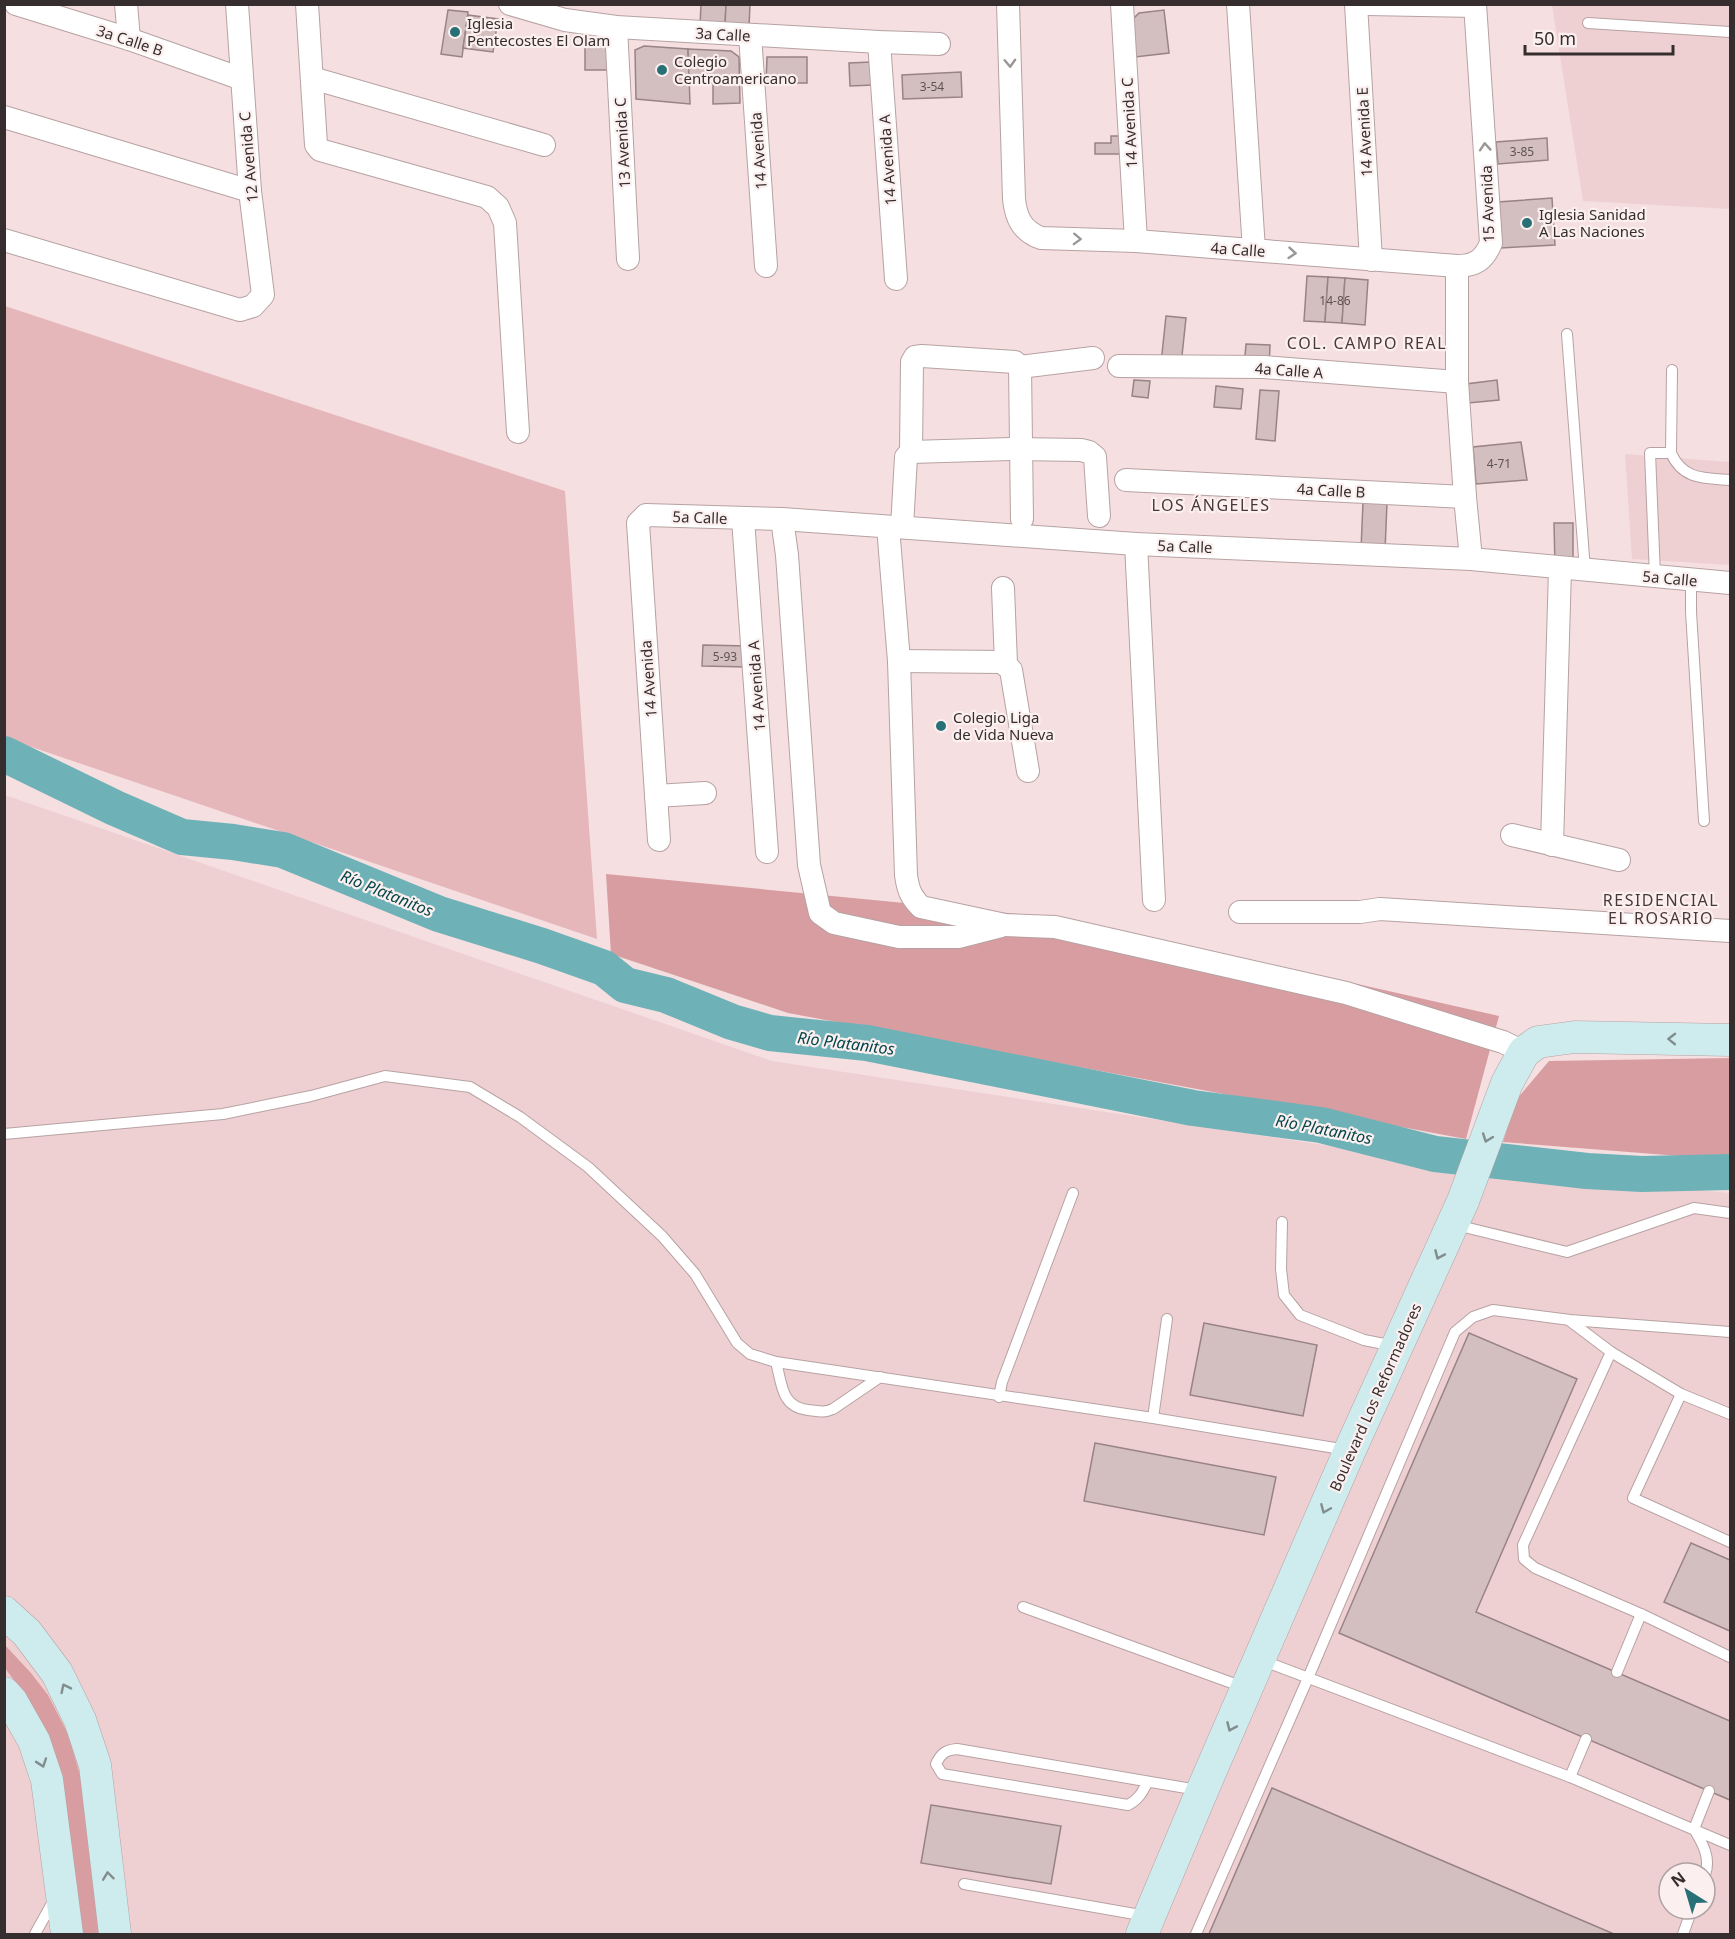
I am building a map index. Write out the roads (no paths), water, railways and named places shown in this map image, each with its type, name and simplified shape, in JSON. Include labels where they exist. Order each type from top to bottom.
[{"type":"main road","points":[[1524,1052],[1538,1042],[1575,1037],[1731,1041]]},
{"type":"main road","name":"Boulevard Los Reformadores","points":[[1146,1925],[1350,1450],[1458,1213],[1507,1083],[1524,1052]]},
{"type":"main road","points":[[4,1612],[27,1633],[57,1673],[80,1720],[95,1765],[115,1935]]},
{"type":"main road","points":[[4,1693],[12,1702],[34,1741],[48,1780],[67,1935]]},
{"type":"street","name":"3a Calle B","points":[[16,4],[129,39],[242,79]]},
{"type":"street","points":[[126,4],[129,39]]},
{"type":"street","name":"12 Avenida C","points":[[4,240],[240,310],[253,306],[263,296],[250,191],[237,4]]},
{"type":"street","points":[[307,4],[316,145],[320,150],[487,197],[498,207],[505,223],[518,432]]},
{"type":"street","name":"3a Calle","points":[[510,4],[565,20],[616,27],[939,44]]},
{"type":"street","name":"4a Calle","points":[[1008,4],[1014,200],[1016,214],[1022,226],[1031,235],[1041,238],[1136,241],[1457,266]]},
{"type":"street","name":"14 Avenida C","points":[[1122,4],[1136,241]]},
{"type":"street","points":[[1239,4],[1254,250]]},
{"type":"street","name":"14 Avenida E","points":[[1356,4],[1371,260]]},
{"type":"street","points":[[1367,4],[1475,5]]},
{"type":"street","name":"15 Avenida","points":[[1457,266],[1470,266],[1479,261],[1487,254],[1491,243],[1475,5]]},
{"type":"street","name":"13 Avenida C","points":[[616,27],[628,259]]},
{"type":"street","name":"14 Avenida","points":[[750,35],[766,266]]},
{"type":"street","name":"14 Avenida A","points":[[879,42],[896,279]]},
{"type":"street","points":[[312,78],[544,145]]},
{"type":"street","points":[[4,117],[250,191]]},
{"type":"street","points":[[1457,266],[1457,382],[1471,559]]},
{"type":"street","points":[[911,452],[912,362],[915,357],[1015,362],[1020,366],[1093,358]]},
{"type":"street","points":[[1020,366],[1022,519]]},
{"type":"street","name":"4a Calle A","points":[[1119,366],[1264,367],[1457,382]]},
{"type":"street","points":[[1099,516],[1095,457],[1089,452],[1081,450],[911,452],[906,457],[895,527],[908,889],[913,899],[921,907],[1005,925],[1055,927],[1346,993],[1503,1042],[1524,1052]]},
{"type":"street","name":"4a Calle B","points":[[1126,480],[1465,497]]},
{"type":"street","name":"5a Calle","points":[[641,518],[646,515],[782,519],[1136,544],[1471,559],[1731,584]]},
{"type":"street","name":"14 Avenida","points":[[641,518],[638,523],[659,840]]},
{"type":"street","name":"14 Avenida A","points":[[743,519],[767,852]]},
{"type":"street","points":[[782,519],[787,555],[809,865],[820,913],[834,923],[899,937],[958,937],[1005,925]]},
{"type":"street","points":[[1136,544],[1154,900]]},
{"type":"street","points":[[1552,844],[1560,569]]},
{"type":"street","points":[[1003,588],[1006,664]]},
{"type":"street","points":[[899,661],[1002,662],[1006,664],[1011,670],[1028,771]]},
{"type":"street","points":[[656,796],[705,793]]},
{"type":"street","points":[[1512,836],[1619,860]]},
{"type":"street","points":[[1240,912],[1360,912],[1380,909],[1731,931]]},
{"type":"lane","points":[[1588,23],[1731,32]]},
{"type":"lane","points":[[1567,334],[1585,571]]},
{"type":"lane","points":[[1672,370],[1671,453],[1676,463],[1685,472],[1695,477],[1731,480]]},
{"type":"lane","points":[[1655,576],[1650,453],[1671,453]]},
{"type":"lane","points":[[1691,580],[1704,821]]},
{"type":"lane","points":[[4,1134],[223,1114],[311,1096],[385,1076],[470,1088],[520,1117],[588,1167],[662,1236],[695,1274],[737,1343],[750,1354],[776,1362],[1350,1450]]},
{"type":"lane","points":[[999,1397],[1002,1382],[1073,1192]]},
{"type":"lane","points":[[1458,1213],[1567,1252],[1694,1208],[1731,1213]]},
{"type":"lane","points":[[1282,1222],[1281,1269],[1284,1294],[1300,1315],[1364,1340],[1397,1347]]},
{"type":"lane","points":[[1196,1935],[1455,1332],[1473,1317],[1492,1310],[1570,1320],[1731,1332]]},
{"type":"lane","points":[[1153,1418],[1167,1319]]},
{"type":"lane","points":[[1570,1320],[1611,1352],[1681,1394],[1731,1414]]},
{"type":"lane","points":[[1611,1352],[1523,1545],[1524,1559],[1535,1568],[1641,1614],[1731,1657]]},
{"type":"lane","points":[[776,1362],[786,1398],[792,1406],[798,1409],[825,1412],[880,1377]]},
{"type":"lane","points":[[1681,1394],[1633,1498],[1731,1542]]},
{"type":"lane","points":[[1023,1607],[1247,1689]]},
{"type":"lane","points":[[1617,1672],[1641,1614]]},
{"type":"lane","points":[[1260,1660],[1570,1777],[1731,1845]]},
{"type":"lane","points":[[1570,1777],[1586,1739]]},
{"type":"lane","points":[[1147,1783],[1142,1794],[1128,1805],[942,1774],[936,1764],[940,1755],[947,1750],[957,1749],[1202,1791]]},
{"type":"lane","points":[[1694,1829],[1709,1791]]},
{"type":"lane","points":[[1694,1829],[1705,1849],[1707,1861]]},
{"type":"lane","points":[[964,1884],[1146,1925]]},
{"type":"lane","points":[[35,1935],[61,1887]]},
{"type":"waterway","name":"Río Platanitos","points":[[4,754],[115,808],[182,837],[283,850],[439,914],[604,968],[625,985],[666,995],[732,1022],[770,1033],[867,1043],[1193,1108],[1321,1125],[1435,1154],[1587,1171],[1642,1174],[1730,1172]]},
{"type":"place","name":"Iglesia Pentecostes El Olam","points":[[455,32]]},
{"type":"place","name":"Colegio Centroamericano","points":[[662,70]]},
{"type":"place","name":"Iglesia Sanidad A Las Naciones","points":[[1527,223]]},
{"type":"place","name":"Colegio Liga de Vida Nueva","points":[[941,726]]},
{"type":"district","name":"COL. CAMPO REAL","points":[[1367,343]]},
{"type":"district","name":"LOS ÁNGELES","points":[[1211,505]]},
{"type":"district","name":"RESIDENCIAL EL ROSARIO","points":[[1661,909]]}]
